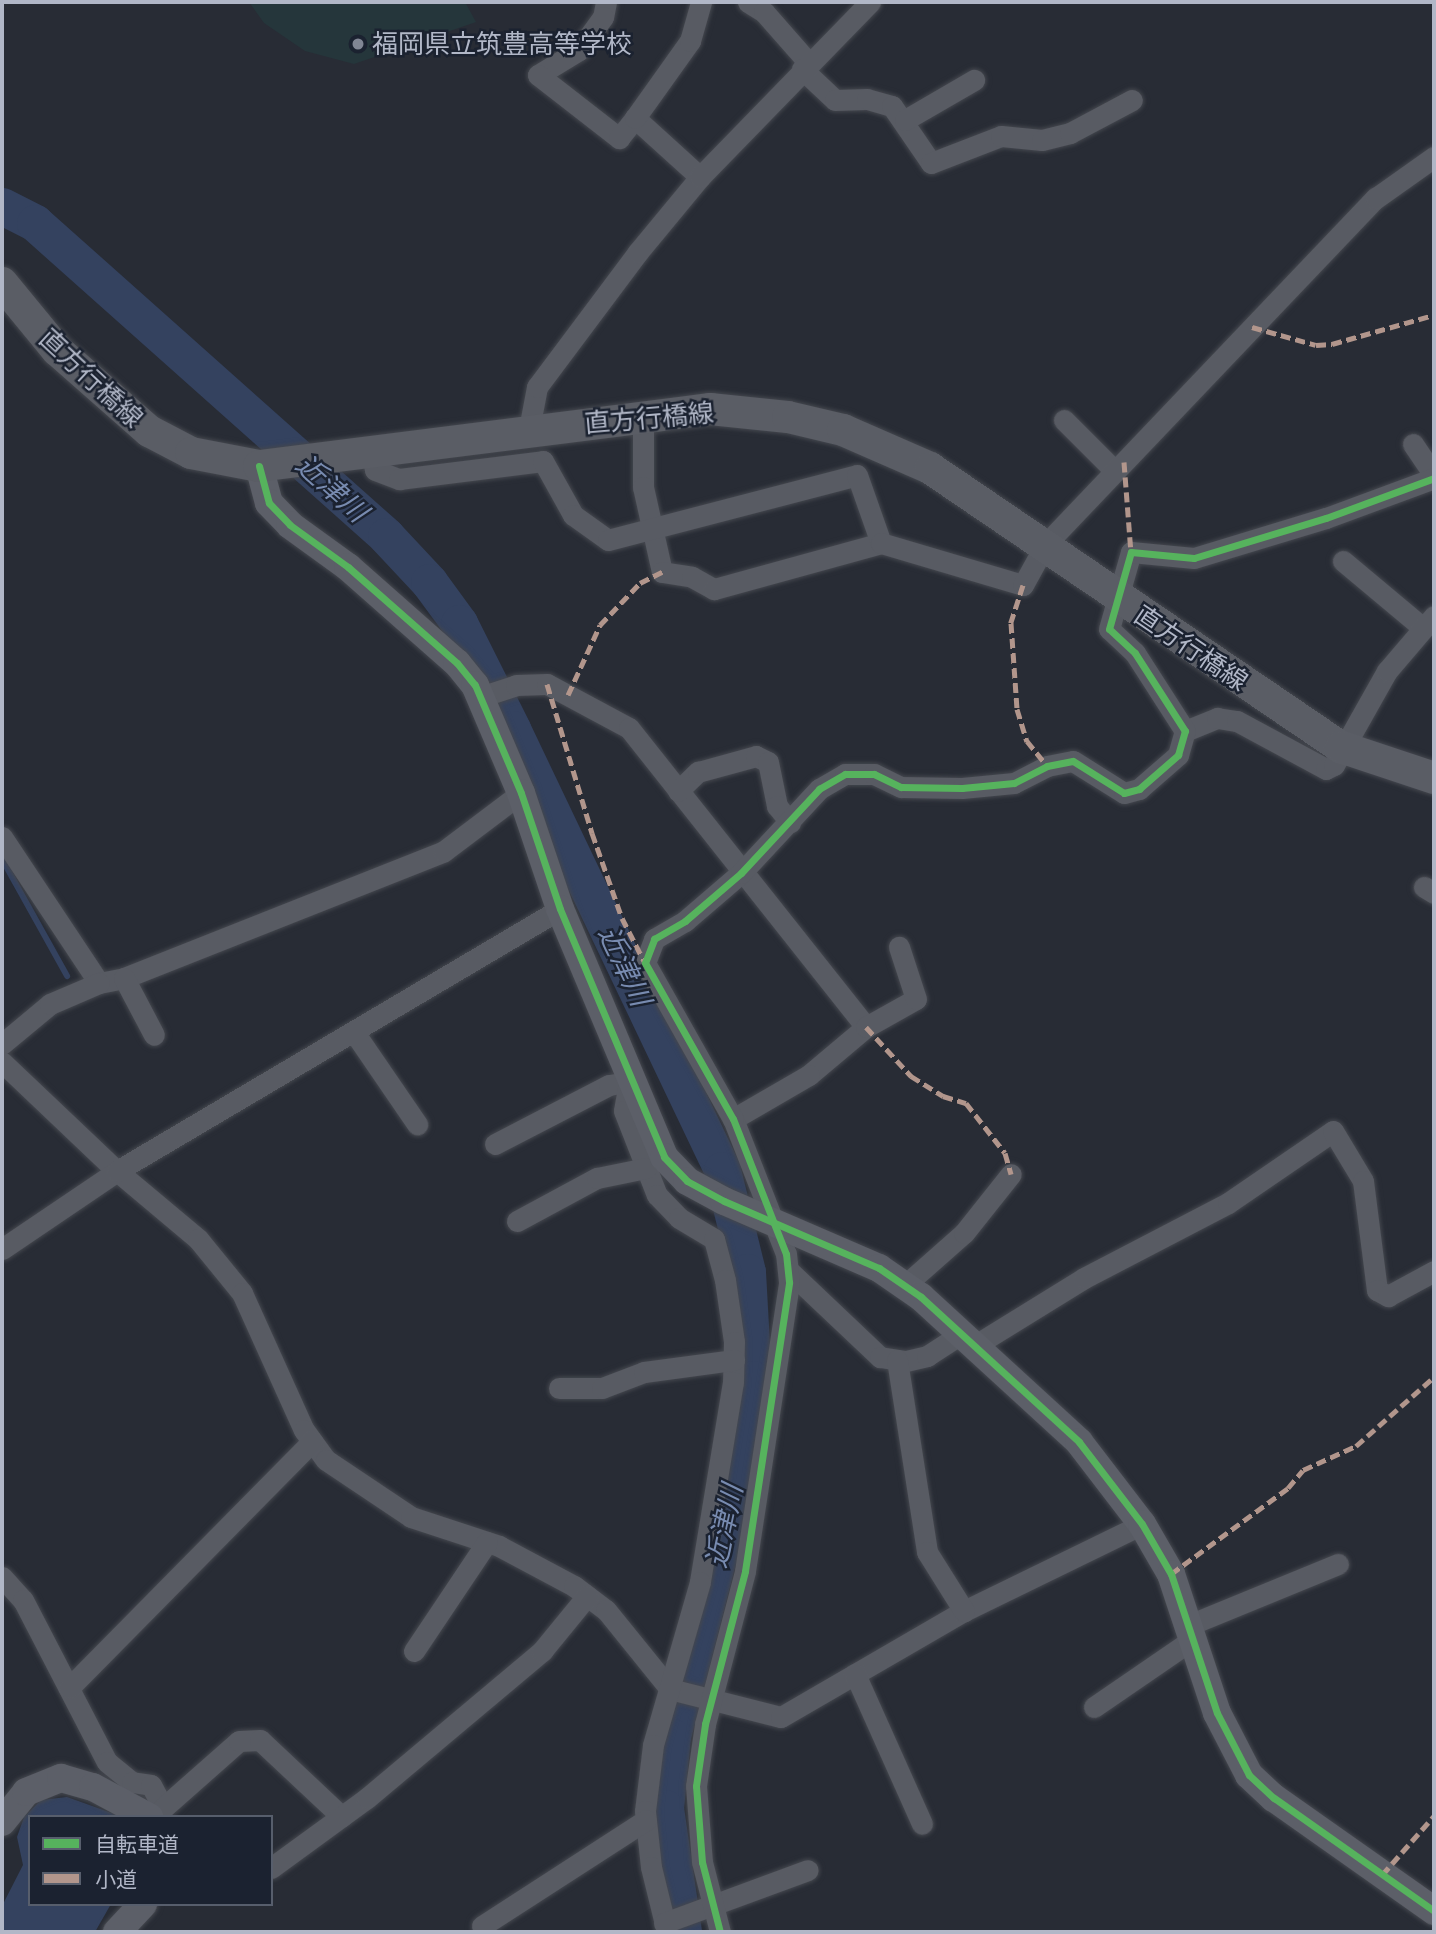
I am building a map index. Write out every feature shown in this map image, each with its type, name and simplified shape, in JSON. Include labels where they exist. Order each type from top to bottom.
[{"type":"main road","name":"直方行橋線","points":[[2,284],[57,349],[149,431],[191,453],[259,466],[529,429],[710,409],[788,417],[843,430],[930,468],[1045,545],[1118,599],[1341,747],[1434,778]]},
{"type":"street","points":[[606,2],[603,18],[579,50],[538,75],[619,138],[690,41],[701,2]]},
{"type":"street","points":[[748,2],[764,12],[835,100],[867,99],[892,106],[905,120],[931,163],[1001,136],[1042,140],[1070,133],[1132,100]]},
{"type":"street","points":[[529,429],[537,387],[700,177],[870,2]]},
{"type":"street","points":[[905,120],[974,80]]},
{"type":"street","points":[[635,118],[700,177]]},
{"type":"street","points":[[643,417],[643,487],[663,572],[692,577],[715,589],[881,543],[1023,585],[1045,545],[1376,198],[1434,157]]},
{"type":"street","points":[[1064,420],[1115,471]]},
{"type":"street","points":[[720,1932],[710,1908],[702,1862],[696,1786],[708,1698],[744,1571],[788,1270],[733,1119],[645,963],[654,939],[685,920],[741,873],[819,789],[845,774],[874,774],[901,787],[962,788],[1014,783],[1047,766],[1073,761],[1125,793],[1157,778],[1178,755],[1185,731],[1135,653],[1109,629],[1131,552],[1194,558],[1326,518],[1434,476],[1413,444]]},
{"type":"street","points":[[371,452],[375,470],[399,479],[543,461],[573,515],[608,540],[857,475],[881,543]]},
{"type":"street","points":[[259,466],[269,503],[290,525],[348,568],[457,663],[480,697],[521,793],[560,909],[629,1082],[664,1157],[687,1181],[774,1227],[879,1268],[968,1340],[1079,1442],[1142,1524],[1171,1574],[1217,1713],[1249,1775],[1274,1798],[1434,1911]]},
{"type":"street","points":[[1185,731],[1217,719],[1237,721],[1326,769],[1334,765],[1341,747],[1387,671],[1429,622],[1343,561]]},
{"type":"street","points":[[480,697],[516,685],[547,684],[629,728],[741,873],[866,1027]]},
{"type":"street","points":[[678,791],[698,772],[756,756],[768,762],[777,806],[790,822]]},
{"type":"street","points":[[2,1044],[50,1004],[99,983],[124,978],[444,851],[521,793]]},
{"type":"street","points":[[2,837],[99,983]]},
{"type":"street","points":[[2,1249],[117,1171],[560,909]]},
{"type":"street","points":[[733,1119],[808,1075],[866,1027],[916,999],[899,947]]},
{"type":"street","points":[[124,978],[154,1035]]},
{"type":"street","points":[[354,1032],[417,1124]]},
{"type":"street","points":[[2,1062],[117,1171],[198,1239],[242,1293],[312,1441],[326,1460],[411,1517],[487,1542],[540,1564],[606,1610],[670,1689],[781,1717],[964,1611],[1142,1524]]},
{"type":"street","points":[[495,1144],[610,1086],[629,1082]]},
{"type":"street","points":[[629,1082],[624,1111],[657,1195],[679,1218],[714,1239],[725,1280],[734,1360],[700,1583],[653,1745],[646,1820],[667,1926],[808,1870]]},
{"type":"street","points":[[788,1270],[880,1357],[897,1360],[927,1356],[968,1340],[1228,1203],[1333,1131],[1363,1181],[1377,1290],[1388,1296],[1434,1271]]},
{"type":"street","points":[[517,1221],[597,1178],[646,1168]]},
{"type":"street","points":[[904,1286],[964,1233],[1011,1174]]},
{"type":"street","points":[[559,1388],[602,1388],[644,1372],[734,1360]]},
{"type":"street","points":[[897,1360],[927,1552],[964,1611]]},
{"type":"street","points":[[69,1688],[312,1441]]},
{"type":"street","points":[[414,1651],[487,1542]]},
{"type":"street","points":[[1094,1707],[1191,1632],[1338,1564]]},
{"type":"street","points":[[2,1577],[23,1600],[107,1762],[132,1782],[152,1785],[155,1814]]},
{"type":"street","points":[[273,1867],[342,1817],[542,1651],[587,1596]]},
{"type":"street","points":[[855,1674],[922,1824]]},
{"type":"street","points":[[155,1814],[239,1741],[260,1740],[342,1817]]},
{"type":"street","points":[[2,1822],[26,1792],[61,1778],[93,1787],[155,1814]]},
{"type":"street","points":[[482,1926],[646,1820]]},
{"type":"street","points":[[117,1932],[141,1906]]},
{"type":"shaded area","name":"福岡県立筑豊高等学校","points":[[249,2],[465,2],[476,22],[354,64],[305,51],[264,23]]},
{"type":"water","points":[[67,1797],[117,1815],[28,1815],[28,1906],[110,1906],[95,1932],[2,1932],[2,1906],[23,1865],[17,1837],[24,1817],[41,1800]]},
{"type":"waterway","name":"近津川","points":[[2,206],[35,223],[386,536],[429,582],[459,623],[512,729],[722,1170],[747,1272],[753,1379],[725,1530],[672,1737],[665,1808],[683,1932]]},
{"type":"waterway","points":[[2,859],[67,976]]},
{"type":"marked path","points":[[1252,327],[1316,345],[1332,344],[1434,315]]},
{"type":"marked path","points":[[1124,462],[1131,552]]},
{"type":"marked path","points":[[568,695],[600,625],[640,583],[662,572]]},
{"type":"marked path","points":[[1023,585],[1011,623],[1017,709],[1027,741],[1047,766]]},
{"type":"marked path","points":[[547,684],[592,833],[622,918],[645,963]]},
{"type":"marked path","points":[[866,1027],[911,1076],[943,1096],[966,1103],[1005,1153],[1011,1174]]},
{"type":"marked path","points":[[1171,1574],[1288,1488],[1303,1470],[1356,1446],[1434,1377]]},
{"type":"marked path","points":[[1382,1875],[1434,1816]]},
{"type":"cycle path","points":[[259,466],[269,503],[290,525],[348,567],[457,663],[475,685],[521,793],[560,909],[664,1157],[687,1181],[724,1201],[879,1268],[921,1297],[1079,1442],[1142,1524],[1171,1574],[1217,1713],[1249,1775],[1274,1798],[1434,1911]]},
{"type":"cycle path","points":[[720,1932],[702,1862],[696,1786],[705,1724],[745,1571],[789,1282],[786,1254],[733,1119],[645,963],[654,939],[685,921],[741,873],[819,789],[845,774],[874,774],[901,787],[962,788],[1014,783],[1047,766],[1073,761],[1124,793],[1139,789],[1178,755],[1185,731],[1135,653],[1109,629],[1131,552],[1194,558],[1326,518],[1434,478]]},
{"type":"place","name":"福岡県立筑豊高等学校","points":[[358,44]]}]
